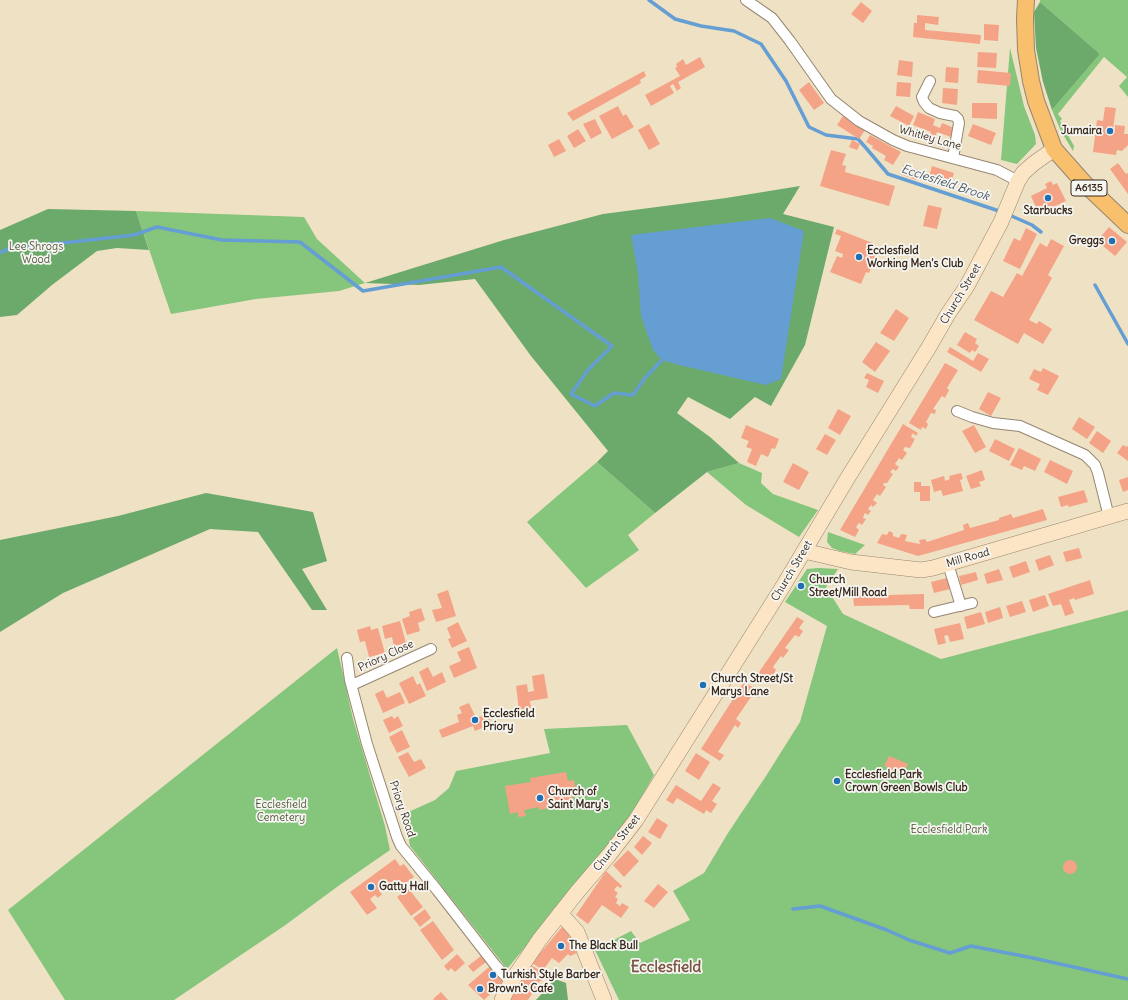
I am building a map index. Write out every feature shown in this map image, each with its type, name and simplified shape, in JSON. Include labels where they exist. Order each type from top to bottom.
[{"type":"main road","name":"A6135","points":[[1026,0],[1026,50],[1031,81],[1036,101],[1054,148],[1085,184],[1128,225]]},
{"type":"main road","name":"Church Street","points":[[502,1000],[511,982],[560,912],[609,856],[636,820],[804,551],[948,314],[967,286],[1001,222],[1018,181],[1033,164],[1054,148]]},
{"type":"main road","name":"Mill Road","points":[[804,551],[851,562],[921,570],[948,564],[1128,511]]},
{"type":"main road","points":[[560,912],[577,932],[604,1000]]},
{"type":"street","name":"Whitley Lane","points":[[746,0],[772,18],[827,94],[859,121],[907,146],[997,170],[1018,181]]},
{"type":"street","points":[[930,81],[922,97],[924,102],[929,108],[955,116],[958,119],[959,123],[953,158]]},
{"type":"street","points":[[957,411],[993,423],[1020,426],[1085,455],[1095,465],[1109,517]]},
{"type":"street","points":[[948,564],[961,606]]},
{"type":"street","points":[[934,612],[972,603]]},
{"type":"street","name":"Priory Close","points":[[352,685],[431,649]]},
{"type":"street","name":"Priory Road","points":[[347,658],[352,685],[367,744],[401,846],[496,966],[511,982]]},
{"type":"green space","points":[[1040,0],[1128,0],[1128,97],[1119,86],[1127,77],[1104,57],[1058,114],[1062,119],[1060,121],[1074,146],[1073,151],[1061,131],[1052,110],[1100,54],[1040,2]]},
{"type":"green space","points":[[1040,2],[1100,54],[1052,110],[1043,82],[1036,48],[1034,12]]},
{"type":"green space","points":[[1010,48],[1024,106],[1035,135],[1036,144],[1017,164],[1001,160]]},
{"type":"green space","points":[[800,186],[783,214],[834,227],[805,345],[771,406],[755,397],[730,419],[688,397],[677,413],[710,437],[739,463],[707,472],[655,513],[597,462],[608,451],[531,356],[475,279],[419,285],[365,283],[504,240],[603,214],[726,198]]},
{"type":"green space","name":"Lee Shrogs Wood","points":[[48,209],[136,211],[149,250],[117,248],[97,251],[52,285],[17,315],[0,317],[0,230]]},
{"type":"green space","points":[[136,211],[304,217],[317,239],[365,283],[339,291],[256,299],[171,314]]},
{"type":"green space","points":[[597,462],[655,513],[628,535],[639,550],[586,588],[527,522]]},
{"type":"green space","points":[[739,463],[762,473],[761,483],[773,494],[818,510],[799,537],[746,505],[707,472]]},
{"type":"green space","points":[[206,493],[313,512],[327,561],[302,569],[327,610],[312,610],[258,532],[210,529],[63,593],[0,632],[0,540],[118,516]]},
{"type":"green space","points":[[828,532],[865,545],[855,554],[840,551],[832,548],[827,542]]},
{"type":"green space","name":"Ecclesfield Park","points":[[807,569],[838,569],[826,587],[843,614],[941,659],[1128,610],[1128,1000],[619,1000],[595,950],[631,931],[640,943],[690,920],[673,891],[704,873],[728,833],[800,722],[827,626],[785,602]]},
{"type":"green space","name":"Ecclesfield Cemetery","points":[[337,648],[353,719],[385,826],[390,850],[284,926],[174,1000],[65,1000],[8,910]]},
{"type":"green space","points":[[627,725],[654,775],[623,829],[507,969],[410,846],[404,814],[435,800],[449,788],[456,771],[550,753],[544,729]]},
{"type":"green space","points":[[555,979],[566,983],[568,1000],[536,1000]]},
{"type":"water","points":[[770,218],[804,231],[781,379],[766,385],[662,360],[653,350],[641,316],[638,273],[631,235]]},
{"type":"building","points":[[861,2],[872,11],[863,23],[851,14]]},
{"type":"building","points":[[917,15],[939,17],[938,25],[925,23],[925,30],[981,35],[980,44],[913,37],[914,23],[917,23]]},
{"type":"building","points":[[984,24],[999,25],[998,41],[984,40]]},
{"type":"building","points":[[978,52],[997,53],[996,68],[977,67]]},
{"type":"building","points":[[700,57],[705,67],[678,82],[681,88],[677,91],[673,84],[670,86],[674,93],[651,106],[645,95],[680,76],[675,68],[677,67],[676,64],[683,59],[686,65]]},
{"type":"building","points":[[899,60],[913,62],[912,77],[897,75]]},
{"type":"building","points":[[946,67],[959,68],[958,83],[945,82]]},
{"type":"building","points":[[978,70],[1011,73],[1010,86],[977,83]]},
{"type":"building","points":[[644,71],[646,76],[640,80],[641,83],[573,121],[567,113]]},
{"type":"building","points":[[809,82],[824,103],[814,110],[799,90]]},
{"type":"building","points":[[897,82],[911,83],[910,97],[896,96]]},
{"type":"building","points":[[943,88],[958,89],[957,105],[942,103]]},
{"type":"building","points":[[972,103],[997,103],[997,119],[972,118]]},
{"type":"building","points":[[618,106],[623,116],[626,114],[634,127],[612,139],[599,116]]},
{"type":"building","points":[[896,106],[914,116],[909,126],[890,116]]},
{"type":"building","name":"Jumaira","points":[[1105,107],[1116,108],[1113,129],[1115,129],[1115,125],[1125,126],[1124,134],[1128,134],[1128,145],[1122,151],[1117,150],[1116,155],[1093,152],[1097,120],[1103,121]]},
{"type":"building","points":[[918,112],[935,119],[933,125],[940,128],[942,123],[954,128],[951,137],[937,132],[935,137],[930,135],[931,132],[913,125]]},
{"type":"building","points":[[843,116],[865,130],[859,139],[837,125]]},
{"type":"building","points":[[595,119],[602,133],[591,139],[583,124]]},
{"type":"building","points":[[649,124],[660,144],[649,150],[638,130]]},
{"type":"building","points":[[973,124],[996,133],[991,145],[968,136]]},
{"type":"building","points":[[578,129],[586,141],[574,148],[567,136]]},
{"type":"building","points":[[870,135],[901,152],[893,165],[884,160],[886,156],[872,148],[873,146],[866,142]]},
{"type":"building","points":[[559,139],[566,151],[554,157],[548,145]]},
{"type":"building","points":[[852,140],[860,144],[857,150],[849,147]]},
{"type":"building","points":[[831,150],[846,154],[842,165],[846,166],[845,172],[895,186],[889,206],[820,186]]},
{"type":"building","points":[[1118,163],[1126,174],[1128,173],[1128,194],[1110,169]]},
{"type":"building","points":[[903,165],[919,170],[916,180],[900,174]]},
{"type":"building","points":[[932,166],[954,173],[950,187],[928,180]]},
{"type":"building","name":"Starbucks","points":[[1051,181],[1053,185],[1057,183],[1066,201],[1039,214],[1031,196],[1047,188],[1045,184]]},
{"type":"building","points":[[928,205],[942,208],[937,229],[923,226]]},
{"type":"building","name":"Greggs","points":[[1109,227],[1127,242],[1115,256],[1097,241]]},
{"type":"building","points":[[1026,228],[1037,234],[1020,269],[1003,261],[1014,238],[1020,241]]},
{"type":"building","name":"Ecclesfield Working Men's Club","points":[[837,229],[875,244],[871,253],[876,255],[869,273],[866,272],[861,284],[830,272],[837,256],[842,258],[843,254],[835,251],[841,236],[835,234]]},
{"type":"building","points":[[1051,239],[1064,246],[1048,275],[1052,278],[1029,320],[1037,324],[1039,321],[1052,329],[1043,344],[1024,333],[1018,344],[974,320],[991,291],[1003,297],[1017,273],[1022,276],[1040,243],[1047,247]]},
{"type":"building","points":[[896,309],[909,318],[894,341],[880,333]]},
{"type":"building","points":[[965,332],[977,339],[975,343],[979,346],[975,352],[972,350],[970,353],[957,345]]},
{"type":"building","points":[[876,342],[890,351],[875,372],[862,362]]},
{"type":"building","points":[[950,347],[973,361],[978,353],[989,359],[981,372],[947,352]]},
{"type":"building","points":[[945,363],[958,370],[947,388],[949,390],[945,398],[942,396],[933,409],[936,410],[935,414],[931,413],[926,422],[928,424],[926,429],[922,427],[921,430],[909,423]]},
{"type":"building","points":[[1043,368],[1059,376],[1048,395],[1037,390],[1040,384],[1029,379],[1034,369],[1041,372]]},
{"type":"building","points":[[867,373],[884,381],[878,393],[866,387],[869,380],[864,378]]},
{"type":"building","points":[[988,392],[1001,398],[991,416],[979,409]]},
{"type":"building","points":[[838,409],[851,416],[840,435],[828,428]]},
{"type":"building","points":[[1079,417],[1095,427],[1087,439],[1072,429]]},
{"type":"building","points":[[903,424],[918,433],[916,436],[913,433],[911,437],[915,439],[910,448],[905,447],[903,450],[907,453],[902,460],[899,458],[895,464],[899,467],[896,471],[893,469],[890,472],[893,474],[887,483],[884,483],[883,485],[886,487],[880,496],[877,494],[873,500],[877,503],[873,507],[871,505],[868,509],[871,511],[868,515],[865,513],[863,518],[866,519],[862,525],[859,523],[856,527],[859,530],[855,537],[840,530]]},
{"type":"building","points":[[746,425],[779,439],[775,449],[772,448],[768,457],[761,454],[756,466],[747,462],[752,449],[746,447],[749,441],[741,438]]},
{"type":"building","points":[[974,425],[986,447],[975,453],[962,431]]},
{"type":"building","points":[[1097,431],[1111,441],[1103,453],[1089,443]]},
{"type":"building","points":[[825,434],[836,440],[827,455],[816,449]]},
{"type":"building","points":[[995,439],[1015,449],[1009,461],[989,451]]},
{"type":"building","points":[[1123,445],[1127,447],[1128,445],[1128,461],[1117,453]]},
{"type":"building","points":[[1019,448],[1041,459],[1035,471],[1024,466],[1022,470],[1010,465]]},
{"type":"building","points":[[1050,460],[1073,471],[1067,484],[1044,472]]},
{"type":"building","points":[[793,463],[809,472],[799,490],[783,482]]},
{"type":"building","points":[[982,470],[985,480],[979,482],[981,486],[971,489],[966,476]]},
{"type":"building","points":[[961,473],[963,479],[960,480],[963,491],[943,496],[941,490],[934,492],[931,480],[944,476],[945,481],[950,479],[949,476]]},
{"type":"building","points":[[1128,477],[1128,490],[1123,492],[1119,480]]},
{"type":"building","points":[[914,482],[921,482],[921,486],[930,486],[930,501],[920,501],[920,492],[914,492]]},
{"type":"building","points":[[1084,490],[1088,502],[1069,507],[1068,505],[1061,507],[1058,497]]},
{"type":"building","points":[[1043,509],[1047,520],[918,556],[877,543],[882,534],[887,535],[889,531],[893,533],[893,536],[899,538],[901,534],[907,535],[905,541],[920,544],[919,540],[925,539],[927,542],[964,530],[963,525],[968,523],[970,528],[999,520],[999,518],[1011,514],[1013,518]]},
{"type":"building","points":[[1079,548],[1082,558],[1066,562],[1063,552]]},
{"type":"building","points":[[1050,555],[1054,565],[1039,571],[1035,560]]},
{"type":"building","points":[[1026,561],[1030,572],[1013,578],[1009,567]]},
{"type":"building","points":[[999,569],[1003,580],[987,584],[984,574]]},
{"type":"building","points":[[976,572],[978,580],[961,585],[959,576]]},
{"type":"building","points":[[947,578],[950,589],[934,593],[931,582]]},
{"type":"building","points":[[1090,580],[1094,594],[1075,600],[1074,598],[1069,600],[1074,613],[1065,616],[1061,604],[1053,606],[1048,594]]},
{"type":"building","points":[[448,590],[456,616],[436,622],[432,610],[442,608],[437,594]]},
{"type":"building","points":[[924,594],[924,609],[910,609],[909,605],[854,606],[853,596]]},
{"type":"building","points":[[1045,595],[1049,606],[1033,612],[1029,600]]},
{"type":"building","points":[[1022,601],[1026,612],[1010,617],[1006,606]]},
{"type":"building","points":[[1000,607],[1003,618],[988,623],[985,612]]},
{"type":"building","points":[[421,608],[425,620],[418,623],[420,631],[407,635],[402,619],[410,616],[409,612]]},
{"type":"building","points":[[981,612],[985,624],[967,629],[964,617]]},
{"type":"building","points":[[797,617],[804,621],[799,628],[803,631],[799,637],[795,635],[785,648],[789,650],[783,658],[781,656],[773,667],[776,670],[771,678],[767,676],[764,680],[757,675]]},
{"type":"building","points":[[400,621],[406,643],[394,646],[392,637],[385,639],[382,626]]},
{"type":"building","points":[[458,622],[467,641],[452,648],[448,639],[451,638],[447,628]]},
{"type":"building","points":[[960,623],[964,639],[950,642],[948,635],[944,636],[946,643],[938,645],[934,629]]},
{"type":"building","points":[[370,626],[371,630],[378,628],[385,653],[369,657],[365,641],[360,642],[357,630]]},
{"type":"building","points":[[469,647],[477,668],[454,678],[449,666],[461,661],[457,652]]},
{"type":"building","points":[[428,667],[433,677],[442,672],[446,682],[427,691],[419,672]]},
{"type":"building","points":[[544,674],[548,698],[530,701],[531,708],[519,710],[516,686],[527,684],[528,692],[534,691],[532,676]]},
{"type":"building","points":[[413,676],[417,685],[420,683],[426,696],[409,704],[399,683]]},
{"type":"building","points":[[744,682],[762,693],[759,698],[753,694],[736,719],[741,723],[738,728],[735,725],[718,752],[724,755],[720,761],[701,749]]},
{"type":"building","points":[[383,690],[387,698],[400,692],[405,703],[383,713],[375,694]]},
{"type":"building","name":"Ecclesfield Priory","points":[[469,703],[476,718],[488,714],[492,724],[475,731],[473,726],[442,738],[439,730],[459,722],[457,715],[462,713],[459,707]]},
{"type":"building","points":[[392,716],[394,719],[398,716],[403,726],[389,733],[383,720]]},
{"type":"building","points":[[402,730],[410,747],[397,753],[389,737]]},
{"type":"building","points":[[408,752],[414,762],[421,759],[426,768],[409,777],[398,757]]},
{"type":"building","points":[[696,753],[710,762],[699,780],[685,771]]},
{"type":"building","points":[[889,756],[908,764],[903,775],[884,766]]},
{"type":"building","name":"Church of Saint Mary's","points":[[566,772],[568,781],[574,780],[576,792],[572,793],[574,803],[539,810],[539,807],[524,810],[526,816],[518,817],[518,812],[510,814],[505,786],[531,782],[530,778]]},
{"type":"building","points":[[713,783],[721,788],[712,801],[717,804],[711,813],[706,810],[704,814],[677,798],[673,804],[666,800],[676,785],[701,801]]},
{"type":"building","points":[[657,818],[668,825],[660,839],[648,832]]},
{"type":"building","points":[[643,836],[652,843],[642,855],[634,847]]},
{"type":"building","points":[[628,850],[639,861],[624,877],[613,865]]},
{"type":"building","name":"Gatty Hall","points":[[395,859],[400,866],[404,864],[414,877],[394,891],[389,884],[379,891],[382,894],[378,898],[375,895],[370,899],[377,908],[367,915],[350,892]]},
{"type":"building","points":[[1070,860],[1075,862],[1077,867],[1075,872],[1070,874],[1065,872],[1063,867],[1065,862]]},
{"type":"building","points":[[606,871],[622,886],[621,888],[617,886],[614,890],[618,893],[615,897],[618,899],[616,903],[620,906],[622,903],[629,907],[621,918],[602,905],[588,924],[576,915]]},
{"type":"building","points":[[658,884],[668,892],[654,908],[644,901]]},
{"type":"building","points":[[408,888],[423,907],[411,916],[397,897]]},
{"type":"building","points":[[425,909],[431,918],[420,927],[413,918]]},
{"type":"building","points":[[433,921],[454,950],[442,960],[420,930]]},
{"type":"building","name":"The Black Bull","points":[[562,927],[570,934],[569,936],[572,939],[577,953],[570,956],[568,954],[559,963],[552,958],[543,970],[532,963]]},
{"type":"building","points":[[457,954],[465,963],[455,972],[451,968],[448,971],[444,966]]},
{"type":"building","points":[[481,956],[486,962],[473,972],[468,966]]},
{"type":"building","points":[[531,965],[546,974],[528,1000],[509,1000]]},
{"type":"building","points":[[489,967],[501,979],[502,983],[484,1000],[468,985]]},
{"type":"building","points":[[441,992],[448,1000],[433,999]]},
{"type":"waterway","name":"Ecclesfield Brook","points":[[649,0],[675,19],[701,26],[734,31],[761,44],[786,81],[809,127],[826,135],[858,139],[888,174],[1002,212]]},
{"type":"waterway","name":"Ecclesfield Brook","points":[[1007,214],[1032,225],[1041,232]]},
{"type":"waterway","points":[[0,253],[8,249],[134,235],[157,227],[222,240],[300,242],[363,291],[501,267],[612,346],[588,370],[571,394],[595,406],[614,393],[633,395],[645,378],[662,360]]},
{"type":"waterway","name":"Ecclesfield Brook","points":[[1095,285],[1128,344]]},
{"type":"waterway","points":[[793,909],[820,906],[887,930],[909,940],[950,953],[971,946],[1128,979]]},
{"type":"place","name":"Jumaira","points":[[1110,131]]},
{"type":"place","name":"Starbucks","points":[[1048,198]]},
{"type":"place","name":"Greggs","points":[[1112,241]]},
{"type":"place","name":"Ecclesfield Working Men's Club","points":[[859,257]]},
{"type":"place","name":"Church Street/Mill Road","points":[[801,586]]},
{"type":"place","name":"Church Street/St Marys Lane","points":[[703,685]]},
{"type":"place","name":"Ecclesfield Priory","points":[[475,720]]},
{"type":"place","name":"Ecclesfield Park Crown Green Bowls Club","points":[[837,781]]},
{"type":"place","name":"Church of Saint Mary's","points":[[540,798]]},
{"type":"place","name":"Gatty Hall","points":[[371,887]]},
{"type":"place","name":"The Black Bull","points":[[561,946]]},
{"type":"place","name":"Turkish Style Barber","points":[[493,975]]},
{"type":"place","name":"Brown's Cafe","points":[[480,989]]},
{"type":"district","name":"Ecclesfield","points":[[666,968]]}]
